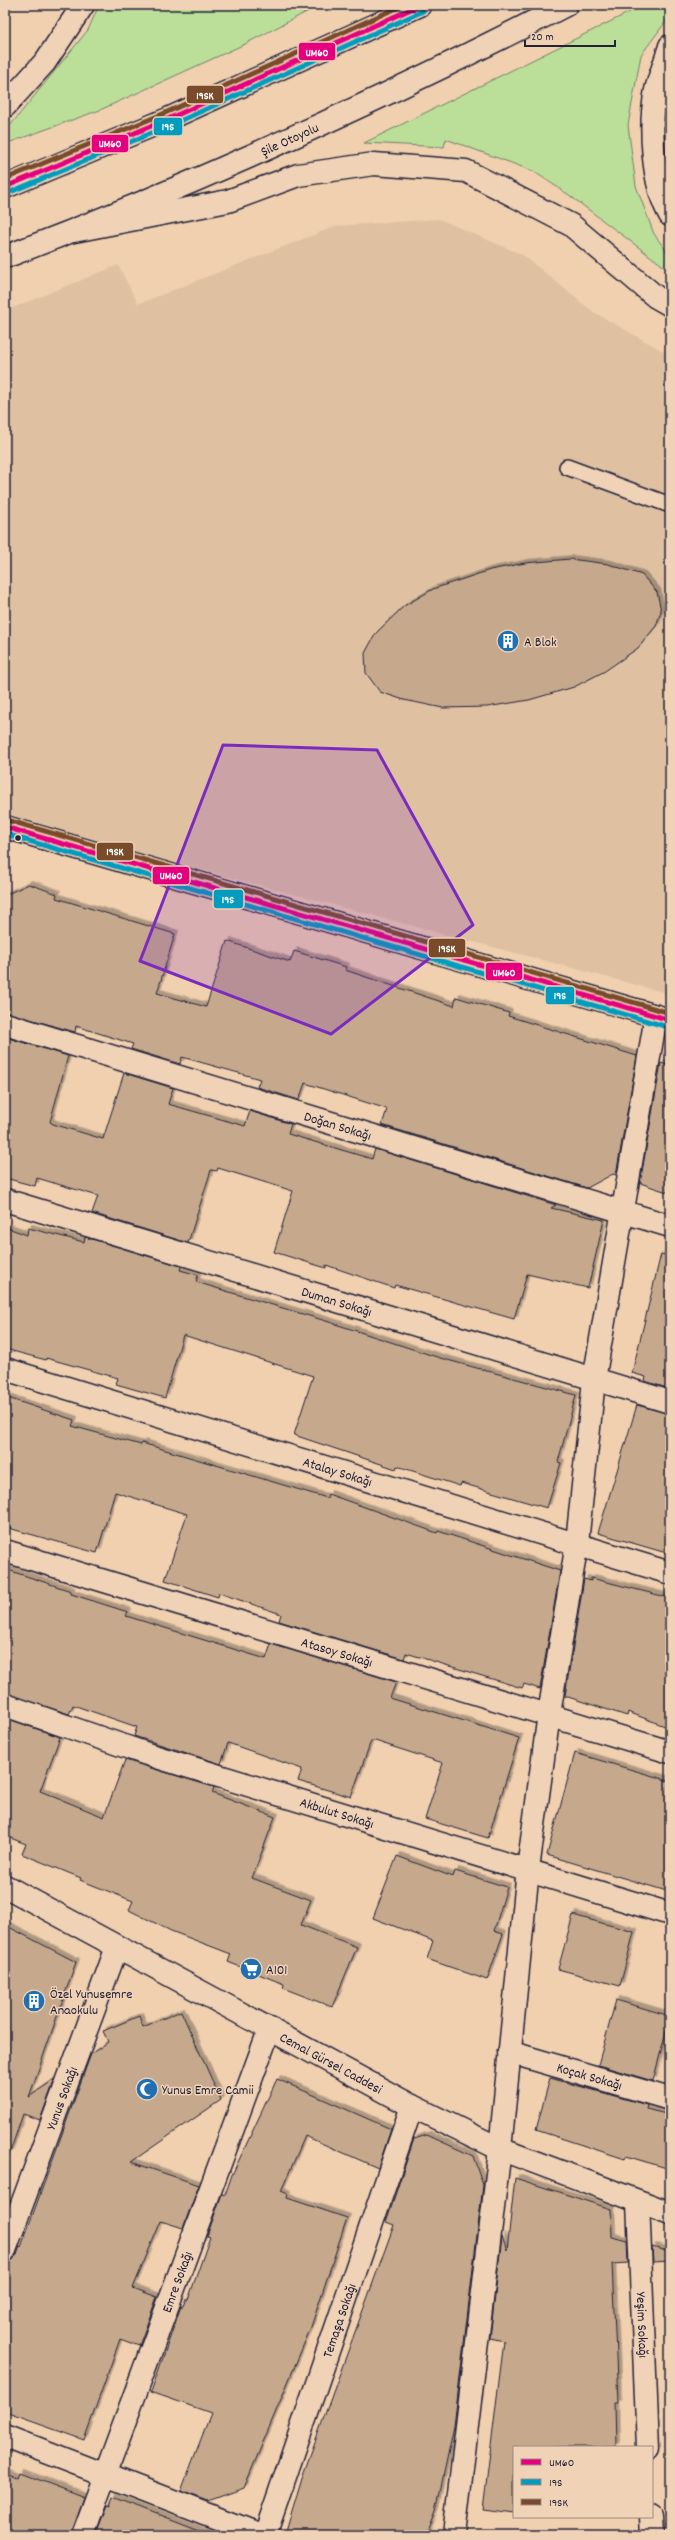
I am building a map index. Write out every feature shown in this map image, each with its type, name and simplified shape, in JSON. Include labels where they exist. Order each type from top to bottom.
[{"type":"main road","points":[[5,106],[45,62],[83,5]]},
{"type":"main road","points":[[5,187],[182,112],[420,5]]},
{"type":"main road","name":"Şile Otoyolu","points":[[5,257],[74,231],[280,143],[482,49],[566,5]]},
{"type":"main road","points":[[670,46],[656,91],[652,142],[662,201],[670,215]]},
{"type":"main road","points":[[74,231],[228,201],[298,175],[374,164],[466,171],[571,225],[656,297],[670,305]]},
{"type":"main road","points":[[5,827],[663,1018],[623,1213],[594,1380],[577,1543],[549,1714],[528,1869],[508,2052],[500,2149],[454,2535]]},
{"type":"main road","name":"Doğan Sokağı","points":[[5,1024],[623,1213],[670,1226]]},
{"type":"main road","name":"Duman Sokağı","points":[[5,1200],[670,1402]]},
{"type":"main road","name":"Atalay Sokağı","points":[[5,1369],[577,1543],[670,1573]]},
{"type":"main road","name":"Atasoy Sokağı","points":[[5,1551],[549,1714],[670,1752]]},
{"type":"main road","name":"Akbulut Sokağı","points":[[5,1705],[147,1754],[528,1869],[670,1914]]},
{"type":"main road","name":"Cemal Gürsel Caddesi","points":[[5,1886],[412,2106],[500,2149],[670,2213]]},
{"type":"main road","name":"Yunus Sokağı","points":[[5,2250],[117,1947]]},
{"type":"main road","name":"Emre Sokağı","points":[[83,2535],[270,2028]]},
{"type":"main road","name":"Koçak Sokağı","points":[[508,2052],[670,2099]]},
{"type":"main road","name":"Temaşa Sokağı","points":[[265,2535],[412,2106]]},
{"type":"main road","name":"Yeşim Sokağı","points":[[638,2202],[648,2446]]},
{"type":"main road","points":[[5,2436],[261,2535]]},
{"type":"main road","points":[[651,2518],[652,2535]]},
{"type":"lane","points":[[567,467],[670,505]]},
{"type":"highlighted area","points":[[223,745],[377,750],[473,925],[331,1034],[140,961]]},
{"type":"shaded area","points":[[439,219],[523,255],[592,311],[670,355],[670,994],[5,818],[5,311],[118,265],[138,304],[336,226]]},
{"type":"green space","points":[[99,5],[320,5],[245,44],[100,110],[5,144],[5,132],[88,30]]},
{"type":"green space","points":[[644,5],[670,5],[670,16],[641,55],[628,125],[636,186],[654,234],[670,256],[670,271],[569,195],[533,171],[446,139],[444,147],[364,143]]},
{"type":"building","name":"A Blok","points":[[570,559],[608,564],[642,575],[657,592],[661,611],[656,626],[638,648],[605,671],[574,687],[529,700],[487,707],[443,708],[404,700],[380,692],[366,673],[365,653],[376,633],[404,606],[433,589],[490,570],[525,563]]},
{"type":"building","points":[[29,884],[57,894],[56,898],[175,934],[157,993],[206,1007],[227,941],[290,962],[294,951],[346,967],[345,970],[454,1006],[456,997],[509,1013],[508,1016],[637,1056],[616,1175],[613,1174],[587,1188],[382,1125],[387,1109],[305,1083],[299,1100],[257,1087],[260,1079],[182,1057],[180,1064],[131,1049],[133,1044],[76,1026],[75,1032],[5,1012],[5,895]]},
{"type":"building","points":[[5,1037],[68,1056],[50,1122],[53,1124],[103,1139],[124,1073],[173,1088],[168,1104],[245,1126],[250,1111],[291,1124],[288,1134],[372,1159],[375,1149],[556,1205],[551,1208],[604,1220],[588,1288],[527,1274],[514,1319],[395,1285],[394,1288],[326,1265],[326,1268],[274,1252],[293,1191],[218,1168],[217,1171],[211,1170],[188,1243],[92,1213],[98,1196],[37,1178],[35,1186],[5,1178]]},
{"type":"building","points":[[661,1063],[670,1066],[670,1193],[640,1183]]},
{"type":"building","points":[[5,1227],[27,1235],[28,1228],[84,1242],[85,1237],[181,1266],[180,1270],[198,1275],[196,1282],[326,1321],[440,1358],[576,1395],[558,1462],[561,1463],[547,1508],[461,1483],[460,1486],[397,1466],[396,1469],[294,1435],[313,1376],[183,1335],[165,1398],[116,1384],[118,1378],[46,1358],[46,1360],[5,1349]]},
{"type":"building","points":[[661,1254],[670,1256],[670,1389],[645,1381],[646,1377],[632,1373]]},
{"type":"building","points":[[5,1397],[74,1420],[72,1426],[141,1445],[142,1443],[327,1498],[328,1494],[437,1533],[438,1531],[560,1571],[540,1689],[524,1684],[522,1688],[406,1653],[404,1659],[279,1621],[281,1614],[219,1593],[218,1597],[165,1580],[187,1514],[115,1492],[97,1553],[5,1527]]},
{"type":"building","points":[[637,1405],[670,1414],[670,1554],[598,1533]]},
{"type":"building","points":[[5,1569],[71,1591],[71,1594],[128,1612],[126,1616],[266,1659],[271,1644],[396,1682],[390,1698],[519,1738],[488,1838],[425,1819],[443,1763],[375,1741],[371,1741],[351,1797],[298,1781],[302,1769],[228,1743],[221,1764],[134,1736],[137,1727],[73,1705],[69,1714],[5,1693]]},
{"type":"building","points":[[591,1578],[670,1598],[670,1728],[628,1712],[627,1716],[565,1696],[584,1579],[591,1581]]},
{"type":"building","points":[[5,1718],[60,1737],[40,1791],[104,1817],[125,1760],[214,1787],[212,1793],[275,1817],[252,1878],[311,1900],[301,1925],[357,1947],[332,2007],[283,1988],[284,1984],[228,1962],[231,1954],[171,1931],[129,1910],[133,1901],[80,1880],[81,1878],[22,1854],[26,1844],[5,1836]]},
{"type":"building","points":[[575,1753],[670,1781],[670,1892],[547,1855]]},
{"type":"building","points":[[397,1856],[453,1877],[455,1871],[507,1887],[494,1931],[503,1934],[487,1980],[427,1959],[433,1941],[373,1918]]},
{"type":"building","points":[[573,1915],[634,1932],[620,1986],[558,1969]]},
{"type":"building","name":"Özel Yunusemre Anaokulu","points":[[5,1925],[76,1962],[29,2097],[55,2079],[40,2120],[23,2114],[9,2155],[5,2154]]},
{"type":"building","points":[[616,2000],[670,2016],[653,2081],[598,2065]]},
{"type":"building","points":[[181,2011],[221,2100],[131,2162],[199,2185],[183,2228],[161,2221],[133,2288],[157,2297],[139,2346],[120,2339],[84,2440],[5,2412],[5,2272],[9,2261],[17,2255],[20,2246],[21,2247],[91,2054],[108,2042],[103,2031],[139,2016],[143,2027]]},
{"type":"building","points":[[550,2078],[647,2105],[646,2109],[670,2115],[670,2169],[626,2156],[625,2159],[536,2130]]},
{"type":"building","points":[[277,2079],[391,2129],[378,2168],[305,2136],[281,2191],[288,2194],[287,2198],[347,2218],[311,2327],[244,2488],[208,2501],[181,2491],[211,2413],[151,2392],[181,2306],[183,2306],[186,2299],[188,2300],[210,2237],[207,2236],[222,2194],[225,2195],[232,2175]]},
{"type":"building","points":[[427,2135],[473,2156],[483,2185],[454,2426],[436,2510],[426,2535],[285,2535],[304,2472],[394,2225],[386,2222],[414,2139]]},
{"type":"building","points":[[515,2178],[611,2209],[612,2237],[627,2241],[628,2263],[612,2264],[618,2402],[615,2402],[616,2446],[513,2446],[513,2513],[483,2509],[504,2341],[490,2338],[502,2236],[507,2250]]},
{"type":"building","points":[[652,2247],[670,2252],[670,2261],[653,2262]]},
{"type":"building","points":[[5,2472],[19,2478],[21,2473],[84,2497],[71,2535],[5,2535]]},
{"type":"building","points":[[113,2497],[206,2533],[206,2535],[96,2535],[107,2506],[110,2507]]},
{"type":"transit line","name":"19SK","points":[[5,179],[165,113],[403,5]]},
{"type":"transit line","name":"UM60","points":[[5,187],[168,119],[420,5]]},
{"type":"transit line","name":"19S","points":[[8,193],[171,125],[423,11]]},
{"type":"transit line","name":"19SK","points":[[7,820],[670,1013]]},
{"type":"transit line","name":"UM60","points":[[5,827],[670,1020]]},
{"type":"transit line","name":"19S","points":[[5,834],[668,1027]]},
{"type":"place","name":"A Blok","points":[[508,641]]},
{"type":"place","name":"A101","points":[[251,1969]]},
{"type":"place","name":"Özel Yunusemre Anaokulu","points":[[34,2001]]},
{"type":"place","name":"Yunus Emre Camii","points":[[147,2089]]}]
